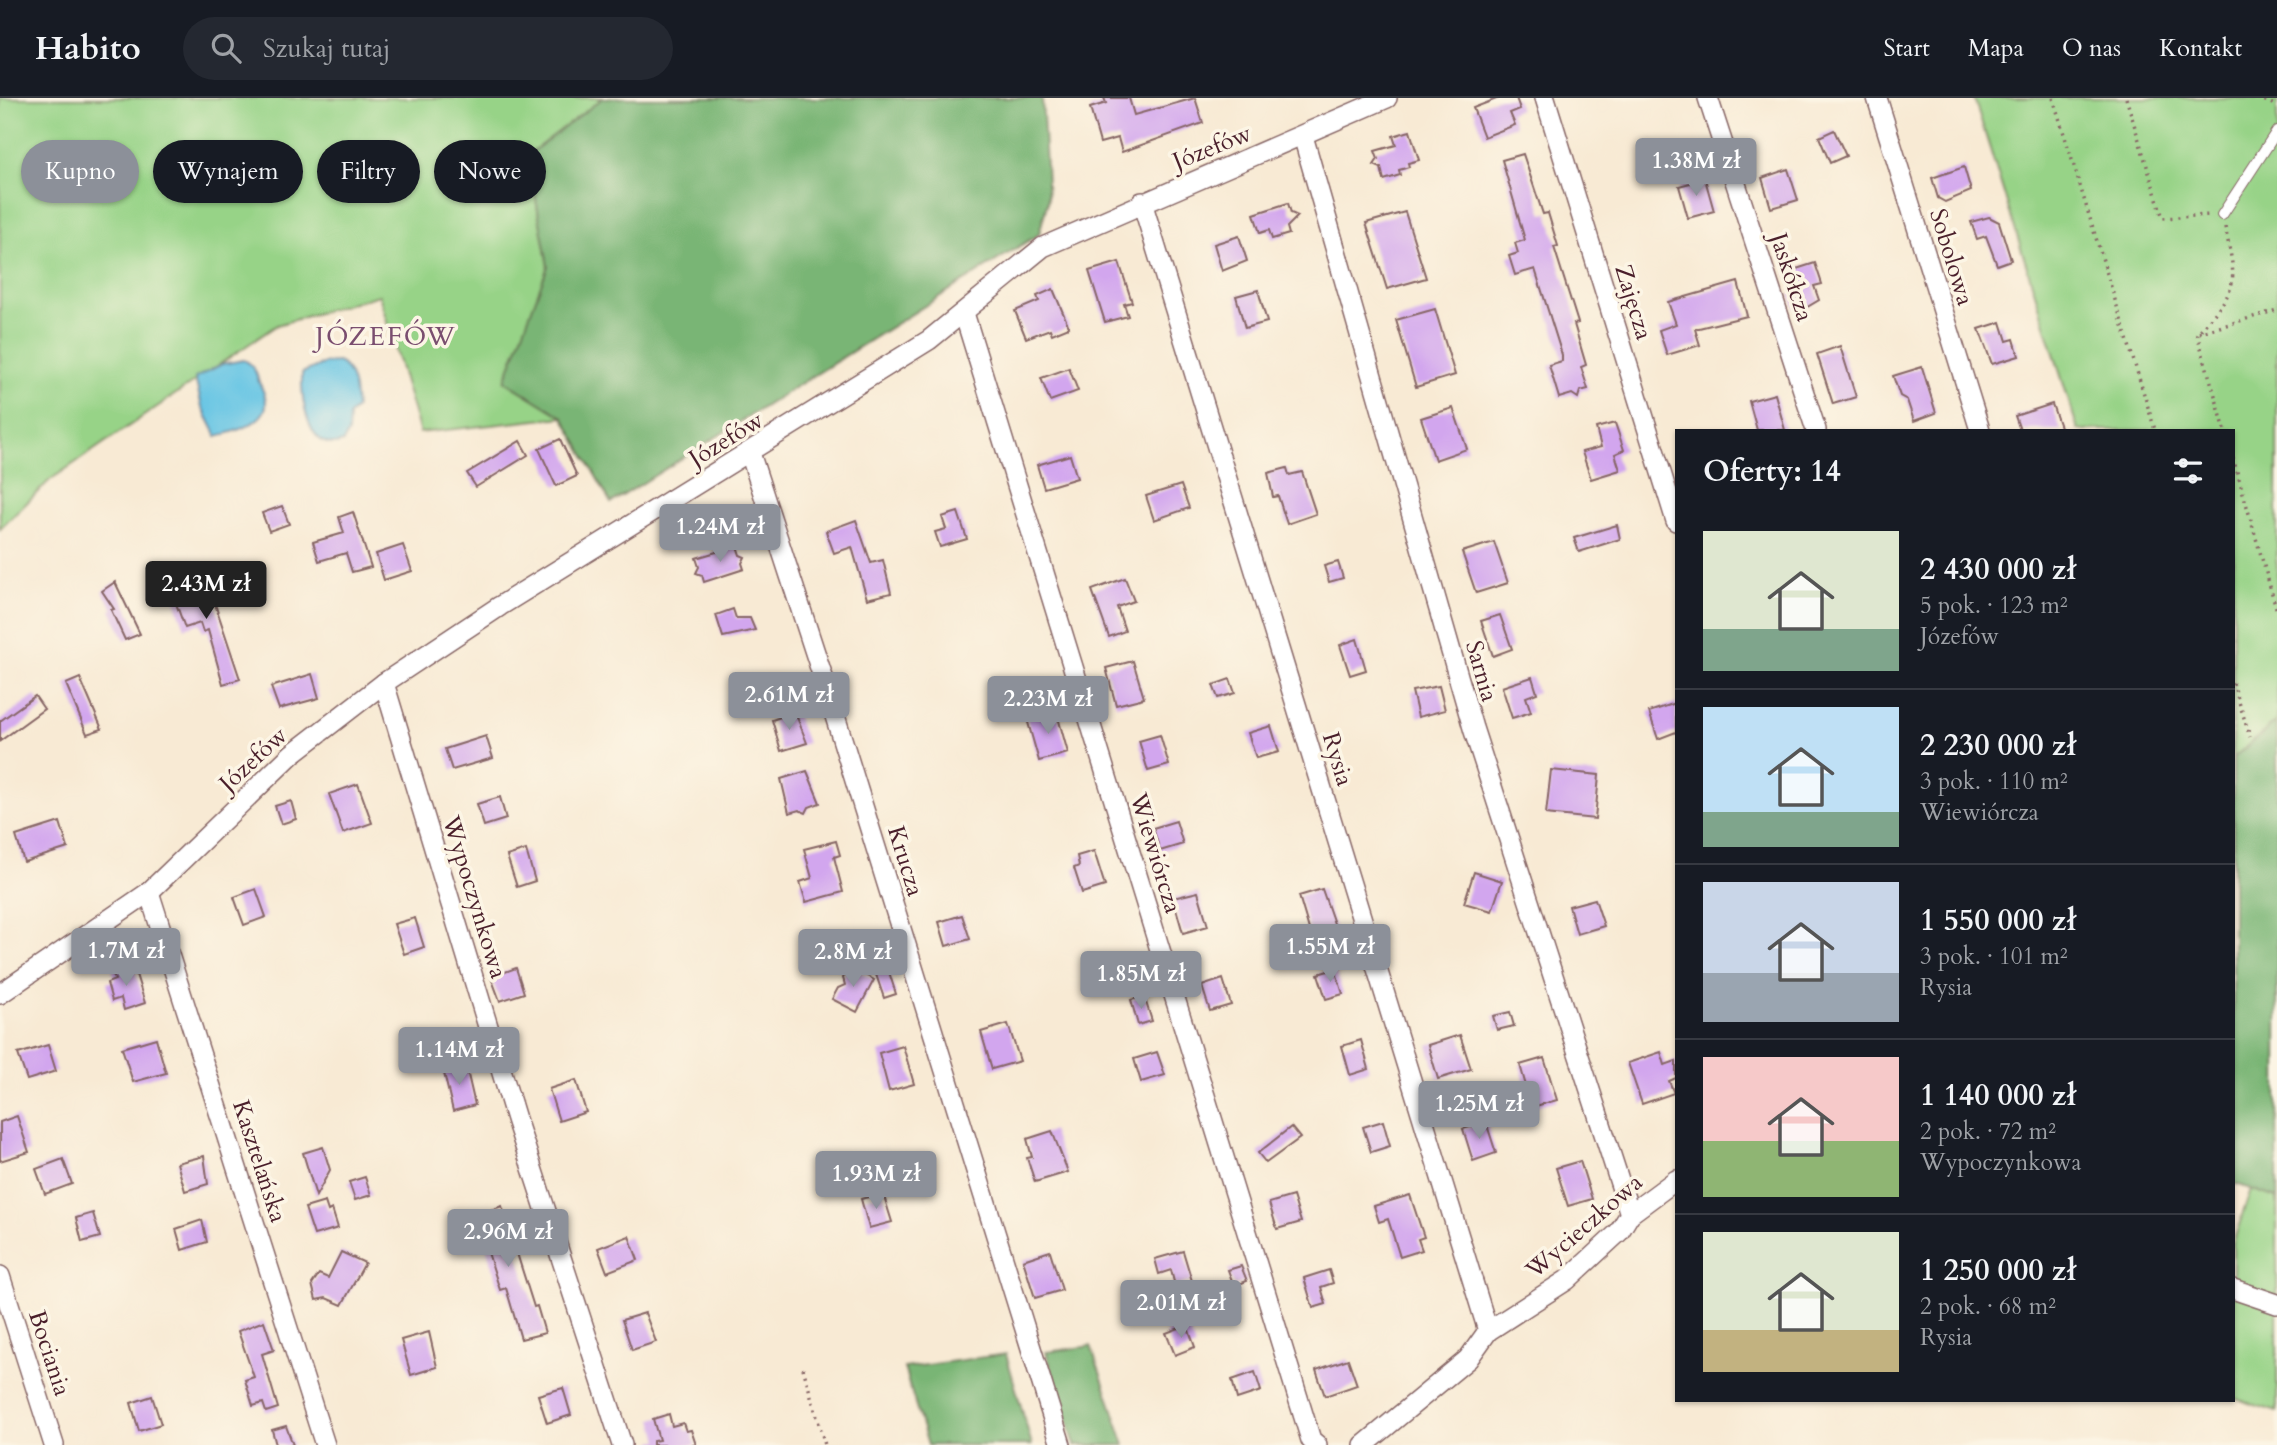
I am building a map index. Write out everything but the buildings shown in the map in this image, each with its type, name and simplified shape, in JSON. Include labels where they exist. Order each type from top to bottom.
[{"type":"street","name":"Józefów","points":[[0,994],[42,968],[149,892],[292,754],[384,683],[500,606],[929,340],[1043,247],[1387,98]]},
{"type":"street","name":"Zajęcza","points":[[1545,98],[1675,518]]},
{"type":"street","name":"Jaskółcza","points":[[1708,98],[1816,429]]},
{"type":"street","name":"Sobolowa","points":[[1877,98],[1980,429]]},
{"type":"street","name":"Sarnia","points":[[1303,136],[1473,728],[1630,1214]]},
{"type":"street","name":"Rysia","points":[[1142,202],[1488,1331]]},
{"type":"street","name":"Wiewiórcza","points":[[964,313],[1311,1440],[1317,1445]]},
{"type":"street","name":"Krucza","points":[[750,453],[826,687],[1061,1445]]},
{"type":"street","name":"Wypoczynkowa","points":[[384,683],[516,1119],[622,1445]]},
{"type":"street","name":"Kasztelańska","points":[[149,892],[325,1445]]},
{"type":"street","name":"Wycieczkowa","points":[[1370,1442],[1468,1359],[1488,1331],[1567,1280],[1619,1232],[1630,1214],[1675,1181]]},
{"type":"street","name":"Bociania","points":[[0,1276],[54,1445]]},
{"type":"street","points":[[2235,1290],[2277,1304]]},
{"type":"street","points":[[1370,1442],[1395,1445]]},
{"type":"lane","points":[[2222,215],[2277,131]]},
{"type":"path","points":[[2053,98],[2155,429]]},
{"type":"path","points":[[2126,98],[2163,218],[2222,215],[2235,273],[2227,299],[2197,334]]},
{"type":"path","points":[[2258,98],[2277,106]]},
{"type":"path","points":[[2197,334],[2277,310]]},
{"type":"path","points":[[2197,334],[2225,429]]},
{"type":"path","points":[[2235,465],[2277,611]]},
{"type":"path","points":[[2235,689],[2250,737]]},
{"type":"path","points":[[803,1368],[825,1445]]},
{"type":"green space","points":[[0,98],[603,98],[546,141],[434,140],[434,203],[537,203],[548,266],[505,381],[563,417],[420,433],[379,295],[277,325],[50,480],[0,529]]},
{"type":"green space","points":[[603,98],[1042,98],[1048,200],[1039,234],[611,503],[563,417],[505,381],[548,266],[537,203],[546,203],[546,141]]},
{"type":"green space","points":[[1974,98],[2277,98],[2277,721],[2235,756],[2235,429],[2078,429]]},
{"type":"green space","points":[[2277,721],[2277,1198],[2235,1184],[2235,756]]},
{"type":"green space","points":[[2251,1189],[2277,1198],[2277,1412],[2235,1399],[2235,1237]]},
{"type":"green space","points":[[1091,1346],[1125,1445],[1075,1445],[1046,1352]]},
{"type":"green space","points":[[1006,1354],[1032,1445],[928,1445],[904,1368]]},
{"type":"water","points":[[244,360],[252,366],[257,375],[265,398],[265,410],[247,426],[217,436],[202,407],[195,378],[222,364]]},
{"type":"water","points":[[338,362],[350,376],[356,409],[349,415],[348,433],[343,442],[331,444],[321,440],[309,421],[303,396],[302,373],[325,363]]},
{"type":"district","name":"JÓZEFÓW","points":[[386,336]]}]
